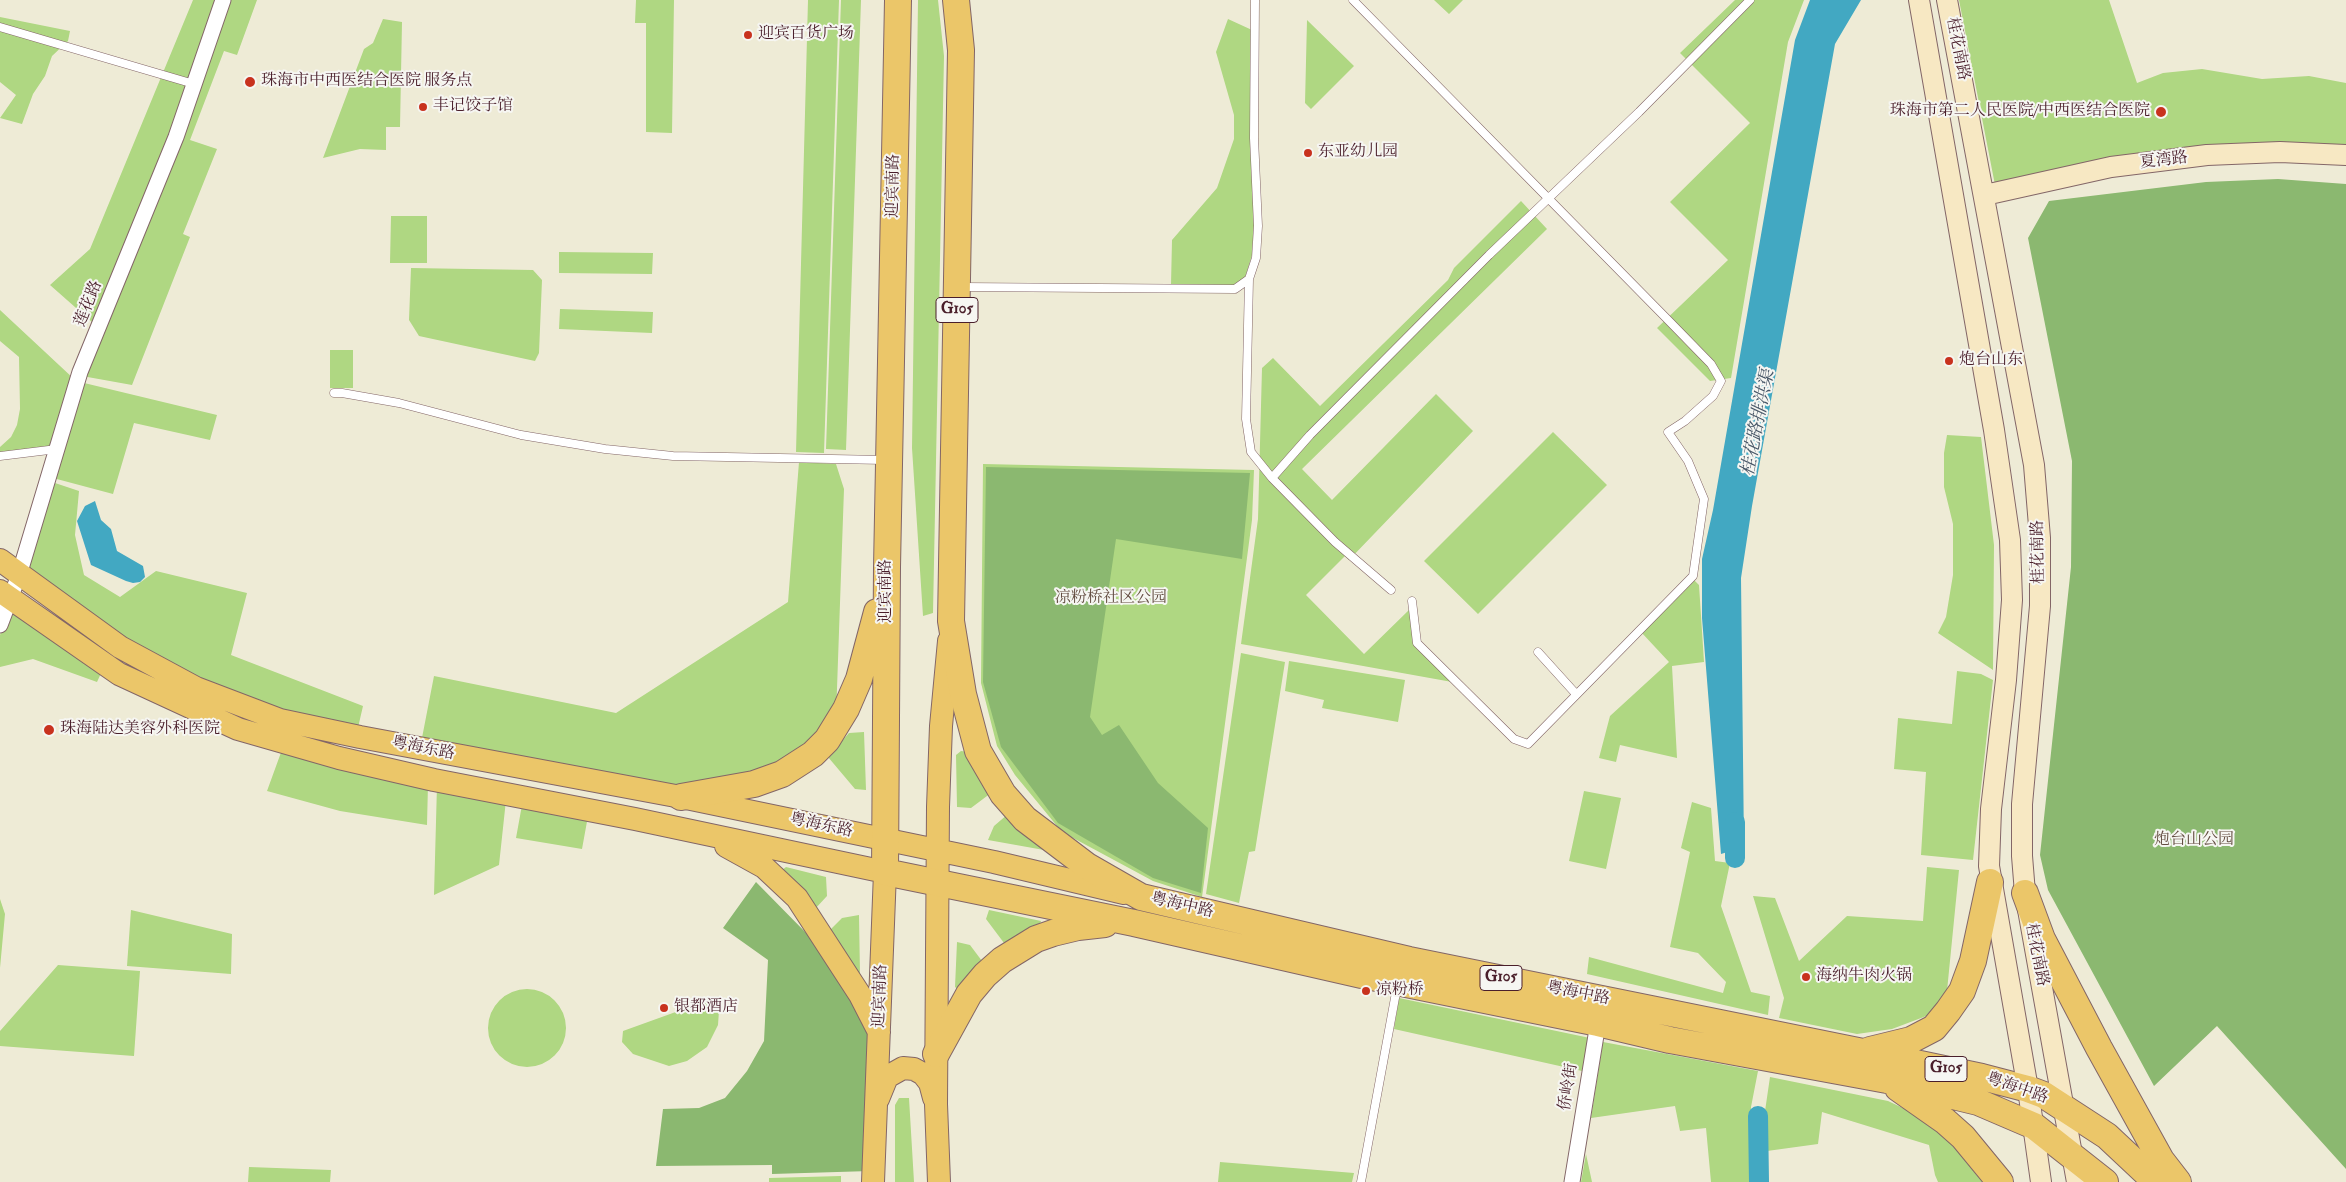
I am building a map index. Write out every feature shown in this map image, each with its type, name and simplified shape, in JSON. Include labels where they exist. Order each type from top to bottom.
[{"type":"highway","name":"迎宾南路","points":[[885,872],[887,567],[898,0]]},
{"type":"highway","name":"G105","points":[[951,621],[962,50],[956,0]]},
{"type":"highway","points":[[681,796],[754,784],[799,765],[827,740],[846,709],[859,679],[887,567]]},
{"type":"highway","points":[[951,621],[963,694],[978,752],[1003,794],[1025,819],[1059,846],[1088,866],[1141,897]]},
{"type":"highway","name":"粤海中路","points":[[885,872],[1134,923],[1398,982],[1863,1052],[1982,1077],[2028,1089],[2065,1108],[2107,1136],[2156,1182]]},
{"type":"highway","points":[[1863,1052],[1911,1040],[1934,1028],[1948,1011],[1962,991],[1973,961],[1990,882]]},
{"type":"highway","points":[[2025,893],[2042,939],[2099,1048],[2161,1160],[2178,1182]]},
{"type":"highway","name":"粤海中路","points":[[1141,897],[1409,960],[1600,1011],[1670,1040],[1887,1080],[1978,1102],[2034,1126],[2076,1170],[2105,1182]]},
{"type":"highway","points":[[936,1054],[969,994],[985,975],[1018,949],[1053,933],[1078,927],[1134,923]]},
{"type":"highway","points":[[1887,1080],[1945,1121],[1963,1137],[2000,1182]]},
{"type":"main road","name":"桂花南路","points":[[1919,0],[1994,430],[2010,540],[2012,600],[2006,680],[1991,809],[1990,882],[2028,1089],[2041,1182]]},
{"type":"main road","name":"桂花南路","points":[[1947,0],[2034,464],[2040,538],[2040,606],[2022,804],[2022,856],[2025,893],[2076,1170]]},
{"type":"main road","name":"夏湾路","points":[[1985,195],[2111,168],[2207,155],[2280,152],[2346,155]]},
{"type":"main road","name":"粤海东路","points":[[0,560],[120,647],[196,688],[280,720],[360,737],[681,796],[885,839]]},
{"type":"main road","name":"粤海东路","points":[[5,596],[119,674],[238,729],[339,758],[434,780],[634,819],[885,872]]},
{"type":"main road","points":[[939,1182],[936,1104],[937,883],[941,726],[951,621]]},
{"type":"main road","points":[[705,835],[764,867],[797,898],[860,995],[880,1034]]},
{"type":"main road","name":"粤海中路","points":[[885,839],[1141,897]]},
{"type":"main road","name":"迎宾南路","points":[[873,1182],[885,872]]},
{"type":"main road","points":[[876,1102],[887,1077],[903,1068],[914,1069],[923,1074],[930,1084],[936,1104]]},
{"type":"street","name":"莲花路","points":[[0,625],[5,596],[19,575],[80,372],[176,137],[223,0]]},
{"type":"street","name":"侨岭街","points":[[1572,1182],[1600,1011]]},
{"type":"lane","points":[[1255,0],[1254,138],[1258,226],[1256,258],[1249,279],[1246,419],[1251,452],[1272,478],[1335,542],[1391,590]]},
{"type":"lane","points":[[1353,0],[1711,364],[1721,381],[1713,396],[1668,432],[1688,460],[1704,500],[1693,576],[1528,744],[1514,739],[1417,643],[1412,601]]},
{"type":"lane","points":[[1272,478],[1310,435],[1547,198],[1639,112],[1750,0]]},
{"type":"lane","points":[[0,27],[194,84]]},
{"type":"lane","points":[[957,287],[1235,289],[1249,279]]},
{"type":"lane","points":[[334,393],[399,404],[521,435],[605,449],[673,456],[889,460]]},
{"type":"lane","points":[[0,456],[57,449]]},
{"type":"lane","points":[[1538,652],[1576,694]]},
{"type":"lane","points":[[1361,1182],[1398,982]]},
{"type":"green space","points":[[193,0],[257,0],[237,55],[224,51],[190,140],[217,149],[183,234],[190,237],[132,385],[82,376],[101,330],[50,285],[90,249]]},
{"type":"green space","points":[[636,0],[674,0],[672,133],[646,132],[646,23],[635,23]]},
{"type":"green space","points":[[808,0],[839,0],[824,453],[796,452]]},
{"type":"green space","points":[[841,0],[861,0],[846,450],[826,449]]},
{"type":"green space","points":[[918,0],[938,0],[944,56],[933,613],[923,616],[912,448]]},
{"type":"green space","points":[[1434,0],[1463,0],[1449,14]]},
{"type":"green space","points":[[1735,0],[1804,0],[1788,42],[1731,378],[1710,381],[1657,328],[1728,260],[1670,202],[1750,123],[1680,53]]},
{"type":"green space","name":"珠海市第二人民医院/中西医结合医院","points":[[1959,0],[2109,0],[2137,83],[2163,73],[2202,69],[2262,79],[2309,76],[2346,83],[2346,146],[1995,185]]},
{"type":"green space","points":[[0,17],[70,31],[68,41],[52,56],[45,76],[33,94],[22,124],[0,118],[16,95],[0,82]]},
{"type":"green space","points":[[383,19],[402,22],[400,127],[386,127],[386,150],[360,149],[323,158],[364,49],[373,43]]},
{"type":"green space","points":[[1228,19],[1252,30],[1250,137],[1254,225],[1252,255],[1245,278],[1234,286],[1171,285],[1172,240],[1217,188],[1234,139],[1234,115],[1216,52]]},
{"type":"green space","points":[[1307,20],[1354,66],[1311,109],[1305,103]]},
{"type":"green space","name":"炮台山公园","points":[[2278,179],[2346,184],[2346,1169],[2217,1026],[2154,1086],[2048,890],[2040,855],[2071,567],[2072,461],[2028,238],[2049,201],[2206,182]]},
{"type":"green space","points":[[1521,201],[1547,229],[1302,469],[1332,500],[1436,394],[1473,431],[1349,560],[1345,556],[1306,595],[1364,654],[1410,609],[1414,645],[1452,682],[1241,644],[1258,519],[1262,368],[1273,358],[1320,406],[1448,280],[1454,268]]},
{"type":"green space","points":[[391,216],[427,216],[427,263],[390,263]]},
{"type":"green space","points":[[559,252],[653,253],[652,274],[559,273]]},
{"type":"green space","points":[[411,268],[533,270],[542,280],[539,353],[535,361],[419,336],[409,320]]},
{"type":"green space","points":[[560,309],[653,312],[652,333],[559,329]]},
{"type":"green space","points":[[0,310],[74,379],[56,446],[0,454],[0,447],[11,437],[17,425],[20,409],[19,357],[0,341]]},
{"type":"green space","points":[[330,350],[353,350],[353,388],[330,388]]},
{"type":"green space","points":[[80,382],[217,415],[210,440],[134,423],[113,494],[53,478]]},
{"type":"green space","points":[[1553,432],[1607,485],[1478,614],[1424,561]]},
{"type":"green space","points":[[1947,435],[1981,437],[1994,545],[1993,670],[1938,633],[1946,617],[1953,575],[1953,524],[1944,487],[1944,453]]},
{"type":"green space","points":[[799,462],[836,464],[844,489],[836,717],[798,763],[681,794],[421,743],[434,676],[616,713],[788,602]]},
{"type":"green space","name":"凉粉桥社区公园","points":[[983,464],[1254,470],[1252,520],[1202,897],[1153,881],[1062,832],[1015,775],[997,746],[981,683]]},
{"type":"green space","name":"凉粉桥社区公园","points":[[986,467],[1250,473],[1242,559],[1116,539],[1090,717],[1102,735],[1119,725],[1158,783],[1208,828],[1201,893],[1153,878],[1058,823],[1001,747],[983,682]]},
{"type":"green space","points":[[52,482],[79,491],[75,535],[84,575],[120,597],[156,571],[247,593],[231,655],[363,706],[357,732],[199,686],[25,572]]},
{"type":"green space","points":[[1694,580],[1699,585],[1704,662],[1672,666],[1677,758],[1620,745],[1616,762],[1599,758],[1610,716],[1669,662],[1641,632]]},
{"type":"green space","points":[[12,607],[103,669],[97,682],[33,659],[0,667],[0,635]]},
{"type":"green space","points":[[1241,653],[1285,662],[1255,851],[1249,852],[1239,903],[1206,894]]},
{"type":"green space","points":[[1289,661],[1405,680],[1398,722],[1322,708],[1324,700],[1285,691]]},
{"type":"green space","points":[[1957,671],[1981,674],[1993,680],[1973,860],[1921,855],[1926,772],[1894,769],[1898,718],[1952,724]]},
{"type":"green space","points":[[864,732],[866,790],[855,789],[828,757],[849,733]]},
{"type":"green space","points":[[283,747],[428,784],[427,825],[340,811],[267,791]]},
{"type":"green space","points":[[961,751],[968,752],[991,793],[971,808],[957,807],[956,755]]},
{"type":"green space","points":[[437,785],[506,800],[499,865],[434,895]]},
{"type":"green space","points":[[1584,791],[1621,798],[1606,869],[1569,861]]},
{"type":"green space","points":[[1692,802],[1711,808],[1715,861],[1730,863],[1721,906],[1751,992],[1770,996],[1768,1015],[1587,974],[1589,957],[1723,993],[1726,982],[1698,953],[1670,947],[1690,852],[1681,848]]},
{"type":"green space","points":[[522,805],[588,816],[582,849],[516,838]]},
{"type":"green space","points":[[1008,814],[1044,850],[988,840],[994,826]]},
{"type":"green space","points":[[786,867],[826,877],[827,896],[815,909],[777,874]]},
{"type":"green space","points":[[1927,867],[1959,870],[1947,991],[1929,1015],[1892,1029],[1857,1034],[1779,1018],[1784,998],[1753,896],[1775,898],[1799,961],[1847,916],[1923,921]]},
{"type":"green space","points":[[756,882],[814,941],[866,1021],[876,1056],[870,1171],[772,1174],[772,1165],[656,1166],[663,1109],[699,1108],[725,1098],[747,1071],[764,1041],[768,960],[723,928]]},
{"type":"green space","points":[[0,899],[5,914],[0,968]]},
{"type":"green space","points":[[131,910],[232,934],[231,974],[127,966]]},
{"type":"green space","points":[[989,910],[1041,921],[1039,927],[1007,947],[986,919]]},
{"type":"green space","points":[[859,915],[860,975],[829,931],[842,918]]},
{"type":"green space","points":[[957,942],[970,945],[985,965],[961,992],[955,987]]},
{"type":"green space","points":[[58,965],[140,971],[134,1056],[0,1046],[0,1031]]},
{"type":"green space","points":[[527,989],[542,992],[555,1000],[563,1013],[566,1028],[563,1043],[555,1056],[542,1064],[527,1067],[512,1064],[499,1056],[491,1043],[488,1028],[491,1013],[499,1000],[512,992]]},
{"type":"green space","points":[[720,996],[718,1025],[707,1047],[687,1061],[669,1066],[633,1054],[622,1042],[623,1031]]},
{"type":"green space","points":[[1399,998],[1590,1038],[1582,1071],[1394,1029]]},
{"type":"green space","points":[[1603,1042],[1758,1071],[1751,1107],[1749,1182],[1711,1182],[1706,1128],[1680,1131],[1675,1106],[1591,1118]]},
{"type":"green space","points":[[1770,1077],[1888,1101],[1941,1126],[1990,1182],[1938,1182],[1929,1145],[1822,1112],[1818,1144],[1767,1151],[1764,1118]]},
{"type":"green space","points":[[899,1098],[909,1098],[914,1182],[895,1182],[895,1105]]},
{"type":"green space","points":[[1586,1154],[1592,1182],[1581,1182]]},
{"type":"green space","points":[[1220,1162],[1354,1173],[1352,1182],[1218,1182]]},
{"type":"green space","points":[[249,1167],[331,1170],[330,1182],[248,1182]]},
{"type":"green space","points":[[841,1176],[841,1182],[769,1182],[769,1178]]},
{"type":"water","points":[[1810,0],[1861,0],[1835,44],[1752,506],[1741,578],[1744,847],[1721,854],[1702,618],[1702,559],[1713,510],[1795,40]]},
{"type":"water","points":[[95,501],[101,520],[111,529],[117,551],[143,566],[145,577],[140,582],[126,581],[91,565],[77,521],[85,506]]},
{"type":"waterway","name":"桂花路排洪渠","points":[[1735,822],[1735,858]]},
{"type":"waterway","points":[[1758,1116],[1759,1182]]},
{"type":"place","name":"迎宾百货广场","points":[[748,35]]},
{"type":"place","name":"珠海市中西医结合医院 服务点","points":[[250,82]]},
{"type":"place","name":"丰记饺子馆","points":[[423,107]]},
{"type":"place","name":"珠海市第二人民医院/中西医结合医院","points":[[2161,112]]},
{"type":"place","name":"东亚幼儿园","points":[[1308,153]]},
{"type":"place","name":"炮台山东","points":[[1949,361]]},
{"type":"place","name":"珠海陆达美容外科医院","points":[[49,730]]},
{"type":"place","name":"海纳牛肉火锅","points":[[1806,977]]},
{"type":"place","name":"凉粉桥","points":[[1366,991]]},
{"type":"place","name":"银都酒店","points":[[664,1008]]}]
